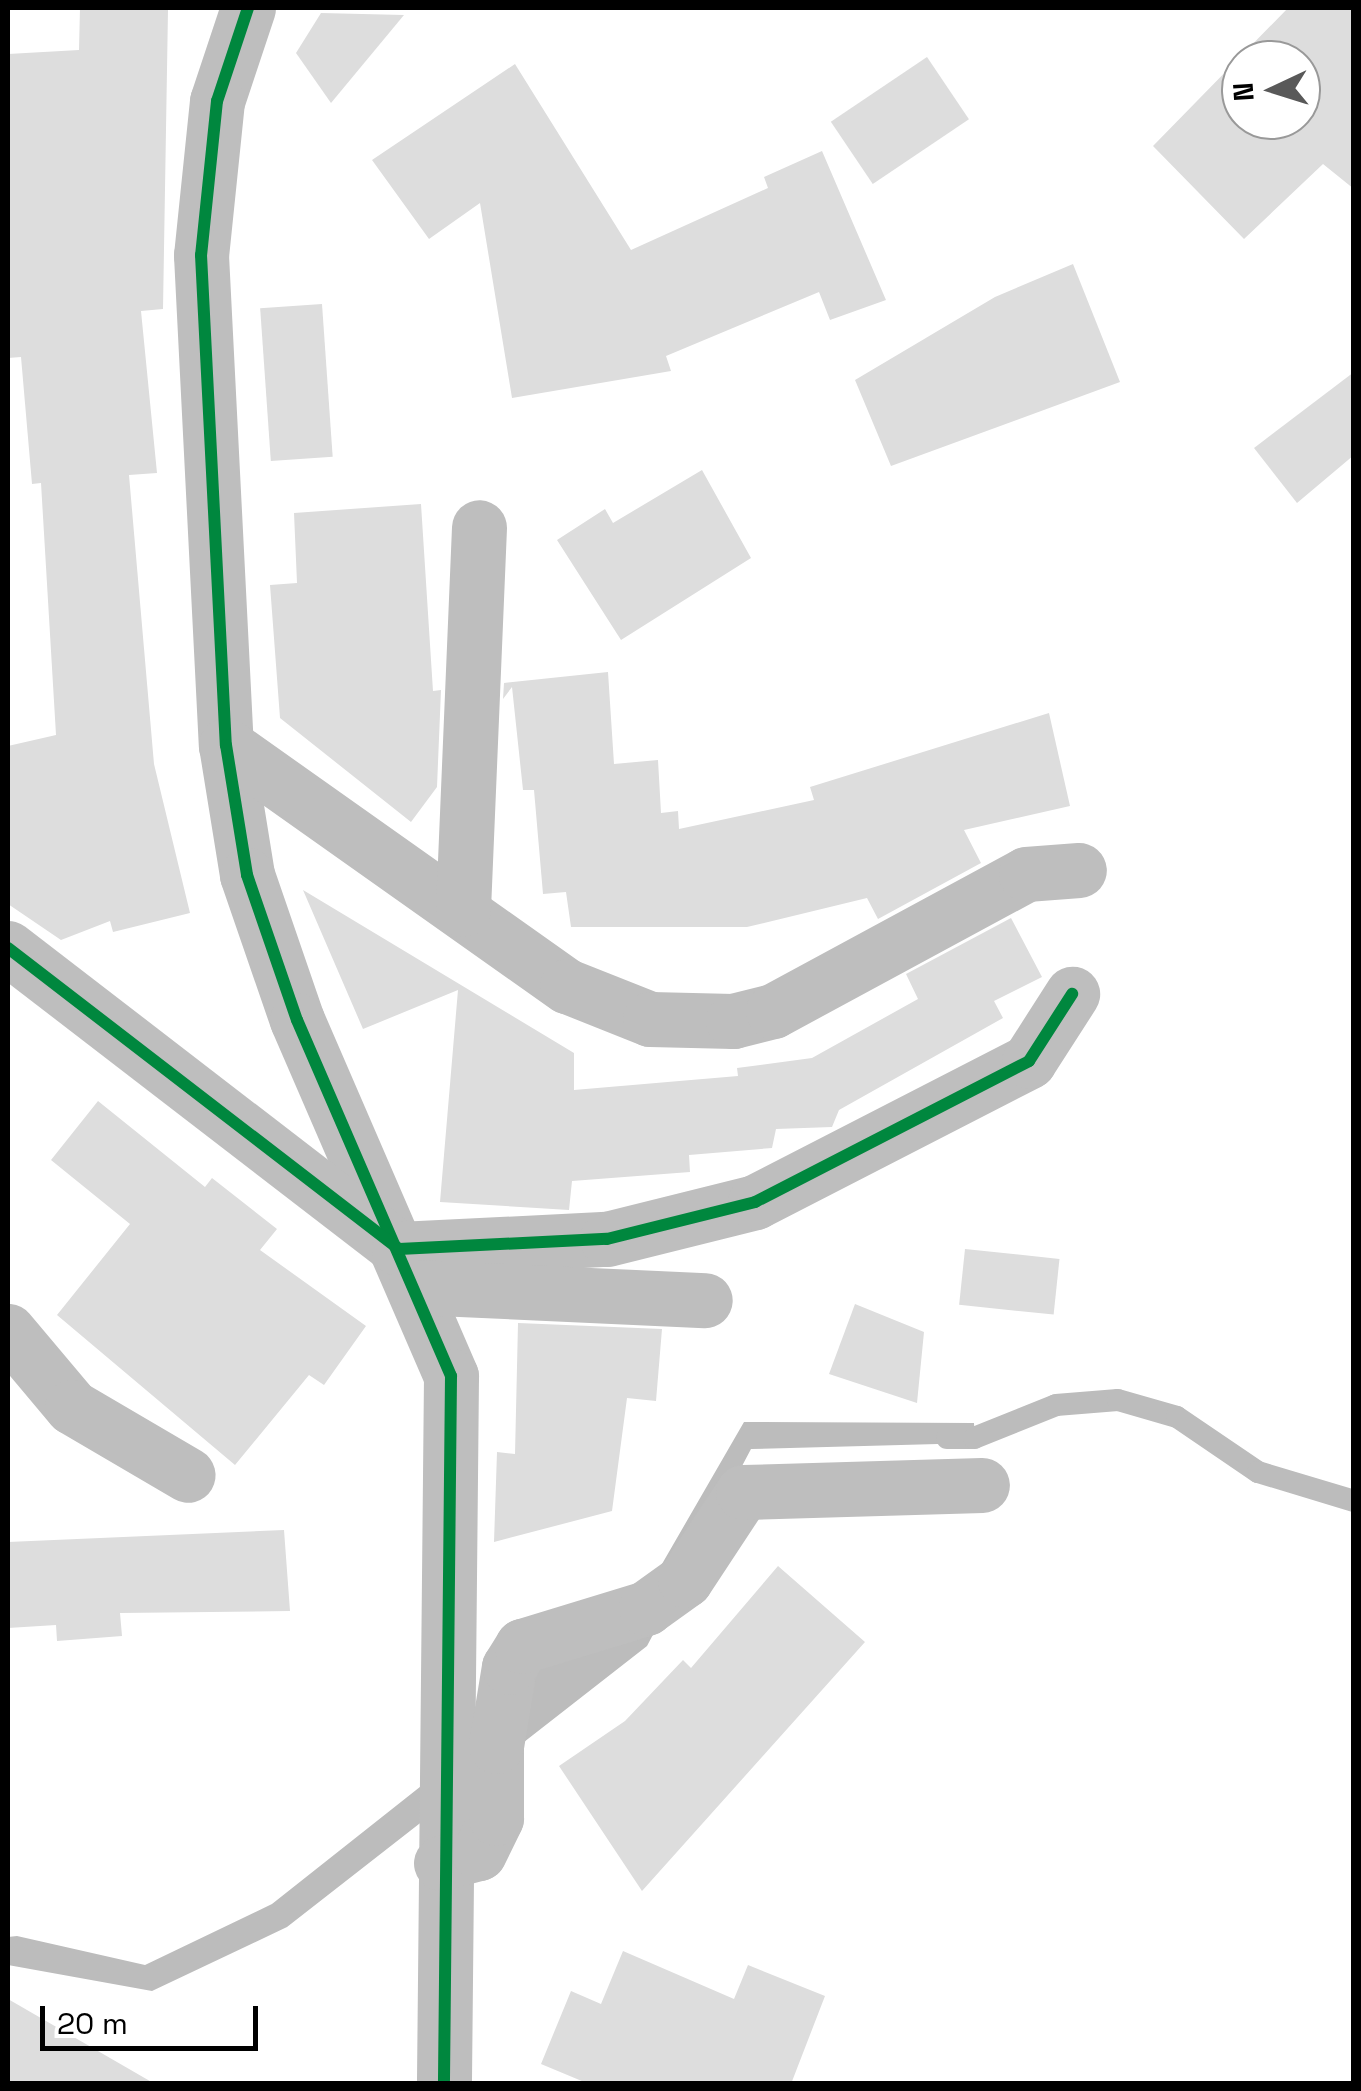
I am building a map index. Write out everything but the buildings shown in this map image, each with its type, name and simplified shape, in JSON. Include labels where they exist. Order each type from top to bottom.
[{"type":"street","points":[[248,8],[217,100],[201,256],[226,744],[253,894],[297,1020],[451,1376],[441,1863],[444,2084]]},
{"type":"street","points":[[463,910],[479,527]]},
{"type":"street","points":[[226,744],[566,986],[650,1019],[690,1024],[818,993],[1026,874],[1079,870]]},
{"type":"street","points":[[8,948],[407,1268],[705,1300]]},
{"type":"street","points":[[407,1268],[607,1238],[755,1202],[1029,1062],[1072,994]]},
{"type":"street","points":[[8,1331],[72,1407],[188,1475]]},
{"type":"street","points":[[441,1863],[479,1853],[496,1818],[496,1746],[508,1667],[522,1646],[646,1608],[684,1580],[743,1492],[982,1485]]},
{"type":"shaded area","points":[[744,1422],[974,1423],[975,1443],[751,1449],[647,1646],[287,1927],[152,1991],[8,1965],[8,1937],[17,1936],[145,1965],[272,1904],[521,1707],[526,1674],[625,1628]]},
{"type":"waterway","points":[[947,1438],[974,1438],[1056,1405],[1118,1400],[1177,1417],[1258,1472],[1354,1501]]},
{"type":"cycle path","points":[[248,8],[217,101],[201,255],[226,745],[247,875],[297,1020],[451,1376],[444,2084]]},
{"type":"cycle path","points":[[8,948],[399,1249],[607,1239],[755,1202],[1029,1061],[1072,994]]}]
